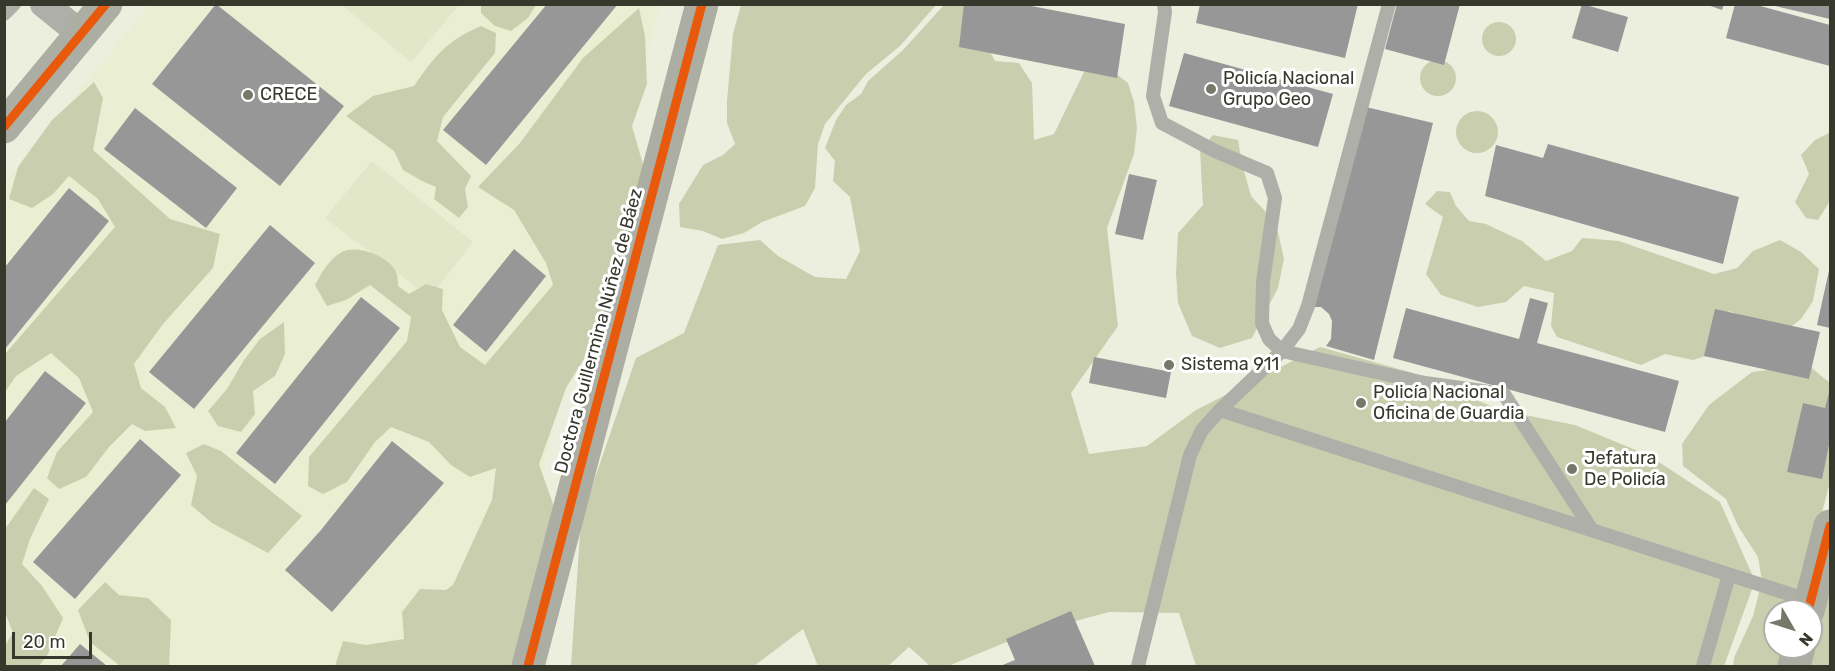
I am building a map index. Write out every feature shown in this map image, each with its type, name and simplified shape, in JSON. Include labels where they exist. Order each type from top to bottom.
[{"type":"street","points":[[44,4],[81,34]]},
{"type":"street","points":[[4,127],[106,4]]},
{"type":"street","name":"Doctora Guillermina Núñez de Báez","points":[[528,666],[702,4]]},
{"type":"street","points":[[1812,599],[1830,526]]},
{"type":"lane","points":[[4,14],[14,4]]},
{"type":"lane","points":[[1164,4],[1165,12],[1153,96],[1162,123],[1215,151],[1267,173],[1275,198],[1263,282],[1262,323],[1269,339],[1282,351],[1425,383],[1504,394],[1592,530]]},
{"type":"lane","points":[[1138,666],[1190,455],[1202,430],[1282,351],[1299,329],[1308,306],[1389,4]]},
{"type":"lane","points":[[1220,410],[1729,575],[1792,599]]},
{"type":"lane","points":[[1704,666],[1729,575]]},
{"type":"shaded area","points":[[481,4],[536,5],[528,18],[511,31],[495,26],[481,13]]},
{"type":"shaded area","points":[[149,5],[660,5],[493,666],[5,666],[5,181]]},
{"type":"shaded area","points":[[342,5],[459,5],[411,62]]},
{"type":"shaded area","points":[[741,5],[936,5],[900,46],[866,74],[825,124],[818,144],[815,188],[805,206],[762,222],[744,233],[722,239],[703,231],[680,227],[679,204],[703,165],[723,155],[735,144],[727,123],[727,101],[733,34]]},
{"type":"shaded area","points":[[944,5],[970,5],[972,19],[995,61],[1019,63],[1032,83],[1034,140],[1054,134],[1084,72],[1106,66],[1128,83],[1134,102],[1137,128],[1134,154],[1107,228],[1118,326],[1071,393],[1089,454],[1147,446],[1196,410],[1320,347],[1413,373],[1500,410],[1575,425],[1648,455],[1720,502],[1755,581],[1724,666],[1196,666],[1179,613],[1109,612],[1024,635],[948,666],[930,666],[909,647],[888,666],[818,666],[803,629],[754,666],[571,666],[581,519],[636,358],[684,333],[718,245],[760,240],[778,256],[815,277],[846,279],[860,251],[850,197],[833,181],[835,161],[825,148],[836,120],[846,105],[861,94],[868,81],[903,50]]},
{"type":"shaded area","points":[[639,8],[645,36],[647,84],[632,126],[658,217],[631,283],[566,388],[539,464],[560,524],[535,666],[335,666],[343,641],[366,645],[404,639],[402,612],[420,589],[446,590],[453,585],[492,500],[496,468],[470,477],[451,465],[429,442],[391,427],[375,442],[347,482],[323,494],[308,486],[309,457],[407,341],[411,317],[370,285],[346,300],[327,306],[315,285],[330,262],[342,252],[356,250],[372,253],[392,266],[397,274],[398,286],[409,294],[426,284],[443,289],[442,310],[460,347],[485,365],[553,285],[546,263],[514,210],[478,187],[520,143],[583,58]]},
{"type":"shaded area","points":[[1499,22],[1511,27],[1516,39],[1511,51],[1499,56],[1487,51],[1482,39],[1487,27]]},
{"type":"shaded area","points":[[481,26],[496,33],[495,53],[443,117],[437,141],[471,176],[465,189],[468,207],[459,218],[434,199],[436,187],[403,170],[394,151],[346,116],[373,96],[414,86],[442,50],[459,37]]},
{"type":"shaded area","points":[[1438,60],[1450,66],[1456,78],[1450,90],[1438,96],[1426,90],[1420,78],[1426,66]]},
{"type":"shaded area","points":[[94,82],[103,98],[93,150],[170,219],[220,234],[213,268],[163,324],[134,364],[141,388],[165,407],[176,428],[145,431],[132,424],[109,447],[86,477],[59,489],[47,478],[57,452],[93,412],[79,378],[51,353],[16,376],[5,392],[5,354],[115,227],[98,199],[69,176],[53,194],[32,208],[9,199],[18,167],[52,120]]},
{"type":"shaded area","points":[[1477,111],[1492,117],[1498,132],[1492,147],[1477,153],[1462,147],[1456,132],[1462,117]]},
{"type":"shaded area","points":[[1829,133],[1830,201],[1818,220],[1806,218],[1795,202],[1809,174],[1801,155],[1815,140]]},
{"type":"shaded area","points":[[1213,135],[1238,140],[1251,196],[1276,223],[1284,259],[1278,288],[1252,338],[1220,348],[1192,336],[1178,303],[1176,273],[1178,233],[1203,205],[1200,150]]},
{"type":"shaded area","points":[[372,161],[473,242],[430,297],[325,218]]},
{"type":"shaded area","points":[[1437,191],[1450,192],[1456,206],[1469,221],[1486,224],[1522,241],[1546,261],[1572,251],[1582,238],[1619,241],[1714,274],[1737,268],[1753,251],[1780,240],[1801,252],[1819,269],[1813,301],[1801,319],[1769,344],[1746,318],[1729,311],[1721,328],[1715,353],[1693,360],[1665,354],[1641,365],[1557,337],[1551,326],[1554,293],[1524,286],[1506,302],[1478,307],[1441,295],[1426,274],[1443,217],[1425,204]]},
{"type":"shaded area","points":[[284,322],[285,354],[275,376],[253,391],[255,414],[241,432],[218,426],[208,411],[227,389],[260,339]]},
{"type":"shaded area","points":[[1808,365],[1830,383],[1830,482],[1819,524],[1802,567],[1795,599],[1763,599],[1763,659],[1783,659],[1782,666],[1733,666],[1734,658],[1753,616],[1762,581],[1758,557],[1738,526],[1726,499],[1683,466],[1682,444],[1709,405],[1752,372]]},
{"type":"shaded area","points":[[204,444],[221,451],[302,516],[268,553],[212,523],[191,505],[197,476],[186,453]]},
{"type":"shaded area","points":[[34,488],[49,499],[30,539],[22,564],[42,586],[63,618],[48,654],[39,666],[5,666],[5,645],[13,633],[5,612],[5,529]]},
{"type":"shaded area","points":[[1830,550],[1830,666],[1801,666],[1805,659],[1823,659],[1823,599],[1815,599]]},
{"type":"shaded area","points":[[105,582],[119,595],[148,598],[171,620],[169,666],[120,666],[90,642],[78,610]]},
{"type":"building","name":"CRECE","points":[[216,4],[344,106],[280,186],[152,84]]},
{"type":"building","points":[[547,4],[618,4],[486,165],[443,130]]},
{"type":"building","points":[[964,4],[1021,4],[1125,24],[1117,78],[959,47]]},
{"type":"building","points":[[1200,4],[1358,4],[1345,58],[1196,23]]},
{"type":"building","points":[[1397,4],[1460,4],[1444,65],[1385,49]]},
{"type":"building","points":[[1582,4],[1628,17],[1618,52],[1572,38]]},
{"type":"building","points":[[1705,4],[1724,4],[1722,10]]},
{"type":"building","points":[[1735,4],[1753,4],[1830,25],[1830,66],[1726,38]]},
{"type":"building","points":[[1830,4],[1830,19],[1771,5]]},
{"type":"building","points":[[1184,53],[1333,94],[1318,147],[1169,106]]},
{"type":"building","points":[[1366,107],[1433,123],[1374,360],[1326,346],[1331,339],[1332,321],[1329,314],[1321,307],[1312,307]]},
{"type":"building","points":[[135,108],[237,188],[206,228],[104,149]]},
{"type":"building","points":[[1548,144],[1739,197],[1723,264],[1485,196],[1496,145],[1543,158]]},
{"type":"building","points":[[1129,174],[1157,180],[1143,240],[1115,234]]},
{"type":"building","points":[[69,188],[109,221],[5,349],[5,267]]},
{"type":"building","points":[[270,225],[315,263],[194,409],[149,372]]},
{"type":"building","points":[[514,249],[546,276],[486,352],[453,325]]},
{"type":"building","points":[[1830,266],[1830,328],[1817,325]]},
{"type":"building","points":[[361,297],[400,328],[275,484],[236,453]]},
{"type":"building","points":[[1530,298],[1548,303],[1537,343],[1679,381],[1665,432],[1393,358],[1406,308],[1519,339]]},
{"type":"building","points":[[1715,309],[1820,332],[1809,379],[1704,356]]},
{"type":"building","points":[[1094,357],[1171,372],[1166,398],[1089,383]]},
{"type":"building","points":[[45,371],[86,403],[5,505],[5,422]]},
{"type":"building","points":[[1830,389],[1830,440],[1822,479],[1787,472],[1803,403],[1825,408]]},
{"type":"building","points":[[140,439],[181,475],[75,599],[33,562]]},
{"type":"building","points":[[392,441],[444,483],[332,612],[285,570],[321,530]]},
{"type":"building","points":[[1071,611],[1095,666],[1000,666],[1015,660],[1006,639]]},
{"type":"building","points":[[80,644],[107,666],[61,666]]},
{"type":"cycle path","points":[[4,127],[106,4]]},
{"type":"cycle path","points":[[528,666],[702,4]]},
{"type":"cycle path","points":[[1811,599],[1830,526]]},
{"type":"place","name":"Policía Nacional Grupo Geo","points":[[1211,89]]},
{"type":"place","name":"CRECE","points":[[248,95]]},
{"type":"place","name":"Sistema 911","points":[[1169,365]]},
{"type":"place","name":"Policía Nacional Oficina de Guardia","points":[[1361,403]]},
{"type":"place","name":"Jefatura De Policía","points":[[1572,469]]}]
